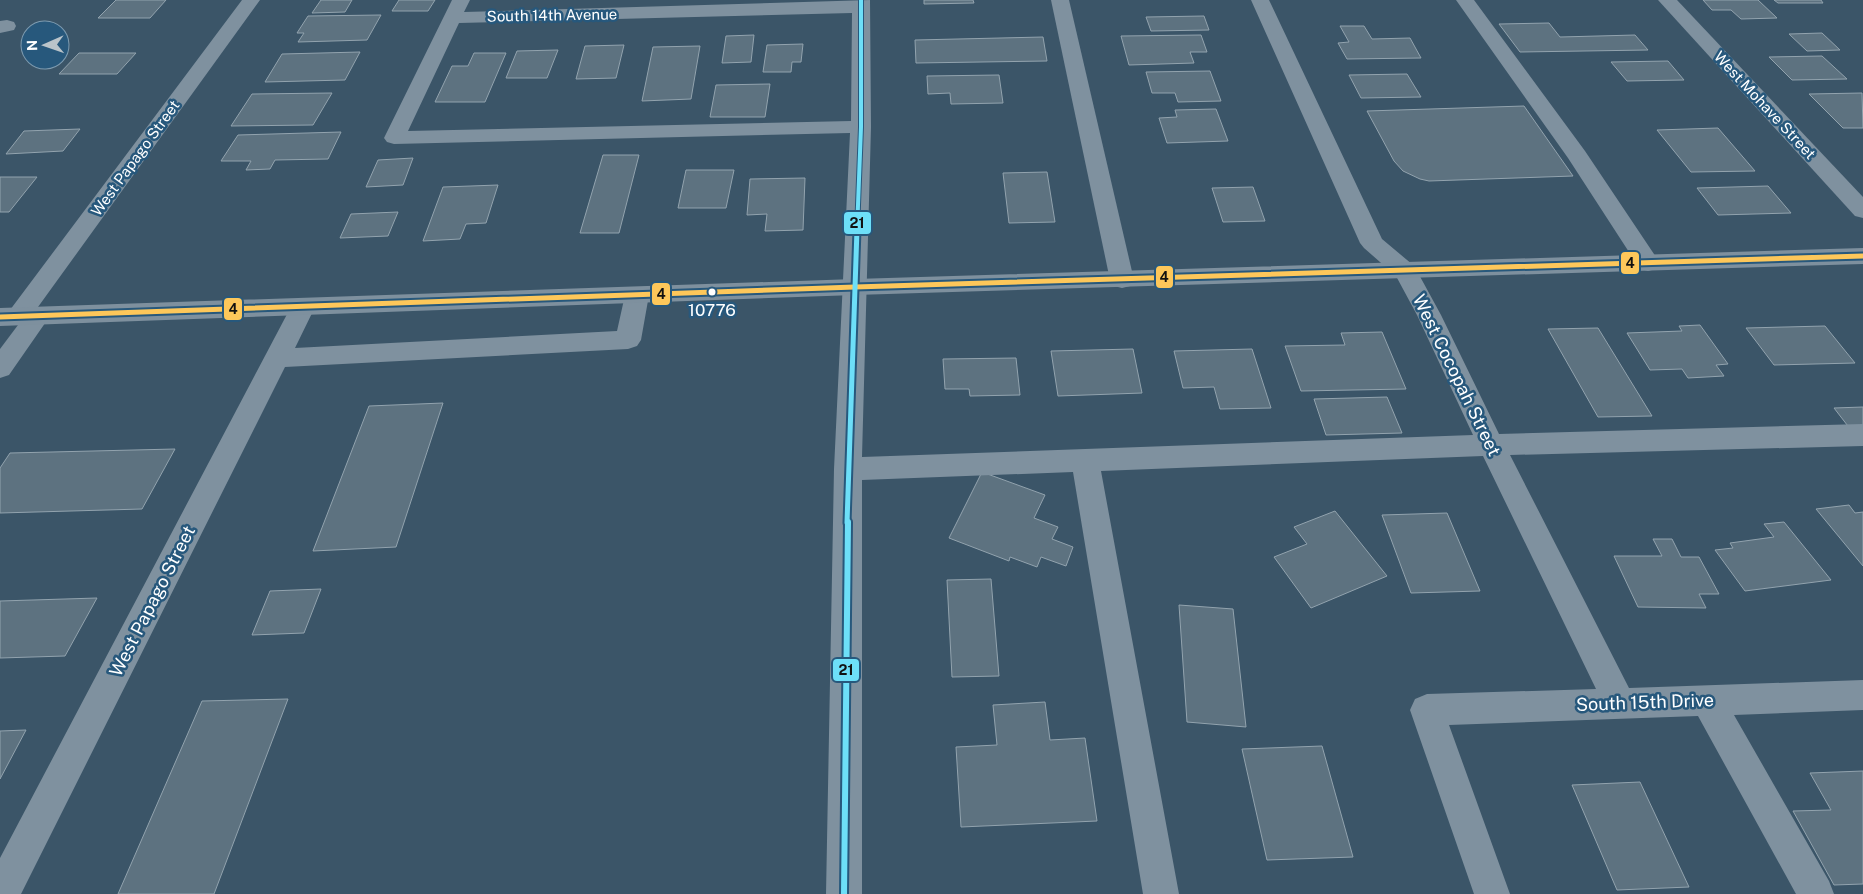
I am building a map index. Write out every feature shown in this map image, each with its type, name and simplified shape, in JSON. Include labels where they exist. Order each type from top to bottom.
[{"type":"main road","points":[[19,316],[855,287],[1863,256]]},
{"type":"street","name":"West Papago Street","points":[[0,368],[19,316],[251,0]]},
{"type":"street","points":[[1060,0],[1122,280]]},
{"type":"street","name":"West Cocopah Street","points":[[1260,0],[1372,243],[1405,271],[1429,315],[1620,703]]},
{"type":"street","points":[[1465,0],[1577,156],[1648,263]]},
{"type":"street","name":"West Mohave Street","points":[[1668,0],[1863,211]]},
{"type":"street","points":[[844,894],[848,469],[861,126],[861,4]]},
{"type":"street","name":"South 14th Avenue","points":[[457,9],[861,4]]},
{"type":"street","points":[[457,9],[394,138],[861,126]]},
{"type":"street","points":[[277,358],[628,340],[637,295]]},
{"type":"street","name":"West Papago Street","points":[[1,894],[303,307]]},
{"type":"street","points":[[848,469],[1491,444],[1863,435]]},
{"type":"street","points":[[1085,460],[1161,894]]},
{"type":"street","name":"South 15th Drive","points":[[1492,894],[1427,710],[1863,695]]},
{"type":"street","points":[[1707,700],[1816,894]]},
{"type":"building","points":[[116,0],[166,0],[150,18],[98,18]]},
{"type":"building","points":[[321,0],[352,0],[345,12],[312,13]]},
{"type":"building","points":[[399,0],[435,0],[428,11],[392,11]]},
{"type":"building","points":[[924,0],[973,0],[974,3],[924,4]]},
{"type":"building","points":[[1703,0],[1758,0],[1777,18],[1741,19],[1731,10],[1712,10]]},
{"type":"building","points":[[1774,0],[1821,0],[1823,3],[1778,3]]},
{"type":"building","points":[[381,15],[367,40],[298,42],[304,33],[297,33],[308,16]]},
{"type":"building","points":[[1204,16],[1209,30],[1151,31],[1146,17]]},
{"type":"building","points":[[1549,23],[1560,37],[1635,35],[1648,50],[1520,52],[1499,24]]},
{"type":"building","points":[[1340,26],[1364,26],[1372,39],[1410,38],[1421,58],[1347,59],[1338,43],[1349,42]]},
{"type":"building","points":[[1822,33],[1840,50],[1807,51],[1789,34]]},
{"type":"building","points":[[754,35],[751,62],[722,63],[726,36]]},
{"type":"building","points":[[1201,35],[1207,52],[1190,52],[1194,63],[1129,65],[1121,36]]},
{"type":"building","points":[[1043,37],[1047,61],[916,63],[915,40]]},
{"type":"building","points":[[803,44],[801,62],[792,62],[791,72],[763,72],[767,45]]},
{"type":"building","points":[[624,45],[616,78],[576,79],[585,46]]},
{"type":"building","points":[[700,46],[691,99],[642,101],[653,47]]},
{"type":"building","points":[[558,50],[547,78],[506,78],[517,51]]},
{"type":"building","points":[[360,52],[345,80],[265,82],[282,54]]},
{"type":"building","points":[[79,53],[136,53],[117,74],[59,74],[63,70],[70,70],[70,62]]},
{"type":"building","points":[[474,53],[506,53],[485,102],[435,102],[452,66],[468,66]]},
{"type":"building","points":[[1822,56],[1847,79],[1792,80],[1769,57]]},
{"type":"building","points":[[1668,61],[1684,80],[1627,81],[1611,62]]},
{"type":"building","points":[[1210,71],[1221,101],[1178,102],[1175,93],[1152,93],[1146,72]]},
{"type":"building","points":[[1407,74],[1421,97],[1361,98],[1349,75]]},
{"type":"building","points":[[999,75],[1003,103],[951,104],[950,93],[928,94],[927,76]]},
{"type":"building","points":[[770,84],[765,117],[710,117],[716,85]]},
{"type":"building","points":[[332,93],[313,125],[231,126],[252,94]]},
{"type":"building","points":[[1862,93],[1863,128],[1843,128],[1809,94]]},
{"type":"building","points":[[1524,106],[1573,176],[1429,181],[1420,179],[1403,171],[1394,161],[1367,111]]},
{"type":"building","points":[[1216,109],[1228,141],[1167,143],[1159,118],[1177,117],[1175,110]]},
{"type":"building","points":[[1718,128],[1755,171],[1691,172],[1657,130]]},
{"type":"building","points":[[80,129],[63,151],[6,154],[24,131]]},
{"type":"building","points":[[341,132],[328,159],[275,160],[270,169],[246,170],[251,161],[221,161],[238,135]]},
{"type":"building","points":[[603,155],[639,155],[619,233],[580,233]]},
{"type":"building","points":[[413,158],[403,185],[366,187],[378,160]]},
{"type":"building","points":[[686,170],[734,170],[726,208],[678,208]]},
{"type":"building","points":[[1047,172],[1055,222],[1009,223],[1003,173]]},
{"type":"building","points":[[0,177],[37,177],[9,212],[0,212]]},
{"type":"building","points":[[805,178],[803,230],[765,231],[767,214],[747,215],[750,179]]},
{"type":"building","points":[[498,185],[486,223],[466,224],[460,239],[423,241],[443,187]]},
{"type":"building","points":[[1768,186],[1791,213],[1718,215],[1697,188]]},
{"type":"building","points":[[1253,187],[1265,221],[1223,222],[1212,188]]},
{"type":"building","points":[[398,212],[388,236],[340,238],[351,214]]},
{"type":"building","points":[[1700,325],[1728,364],[1716,365],[1724,376],[1688,378],[1682,369],[1650,370],[1627,333],[1682,331],[1679,326]]},
{"type":"building","points":[[1825,326],[1855,363],[1774,365],[1746,328]]},
{"type":"building","points":[[1598,328],[1652,416],[1598,417],[1548,329]]},
{"type":"building","points":[[1382,332],[1406,389],[1301,391],[1285,346],[1345,345],[1341,333]]},
{"type":"building","points":[[1133,349],[1142,393],[1058,396],[1051,351]]},
{"type":"building","points":[[1252,349],[1271,408],[1220,409],[1214,387],[1183,388],[1174,351]]},
{"type":"building","points":[[1016,358],[1020,395],[970,396],[969,389],[945,389],[943,359]]},
{"type":"building","points":[[1387,397],[1402,433],[1326,435],[1314,399]]},
{"type":"building","points":[[443,403],[396,547],[313,551],[369,406]]},
{"type":"building","points":[[1863,407],[1863,430],[1851,430],[1834,408]]},
{"type":"building","points":[[175,449],[142,509],[0,513],[0,468],[10,453]]},
{"type":"building","points":[[982,472],[1045,495],[1034,518],[1058,527],[1052,539],[1073,547],[1066,566],[1041,557],[1037,567],[1010,557],[1009,561],[949,538]]},
{"type":"building","points":[[1849,505],[1855,513],[1863,512],[1863,566],[1816,509]]},
{"type":"building","points":[[1335,511],[1387,576],[1311,608],[1274,557],[1307,544],[1294,527]]},
{"type":"building","points":[[1447,513],[1480,591],[1411,593],[1382,515]]},
{"type":"building","points":[[1784,522],[1831,580],[1745,591],[1715,550],[1733,548],[1730,543],[1774,537],[1764,524]]},
{"type":"building","points":[[1653,539],[1672,539],[1681,557],[1699,557],[1719,594],[1699,594],[1706,608],[1638,607],[1614,556],[1662,556]]},
{"type":"building","points":[[991,579],[999,676],[952,677],[947,580]]},
{"type":"building","points":[[321,589],[304,633],[252,635],[270,591]]},
{"type":"building","points":[[97,598],[65,656],[0,658],[0,601]]},
{"type":"building","points":[[1179,605],[1233,609],[1246,727],[1187,722]]},
{"type":"building","points":[[288,699],[214,894],[118,894],[202,701]]},
{"type":"building","points":[[1045,702],[1050,740],[1085,738],[1097,821],[961,827],[956,747],[997,745],[993,705]]},
{"type":"building","points":[[26,730],[0,779],[0,731]]},
{"type":"building","points":[[1322,746],[1353,857],[1267,860],[1242,749]]},
{"type":"building","points":[[1863,771],[1863,884],[1834,885],[1793,811],[1831,810],[1810,773]]},
{"type":"building","points":[[1640,782],[1689,887],[1617,890],[1572,785]]},
{"type":"transit line","name":"21","points":[[844,894],[848,469],[861,127],[861,0]]},
{"type":"transit line","name":"4","points":[[0,317],[855,287],[1863,256]]},
{"type":"place","name":"10776","points":[[712,292]]}]
